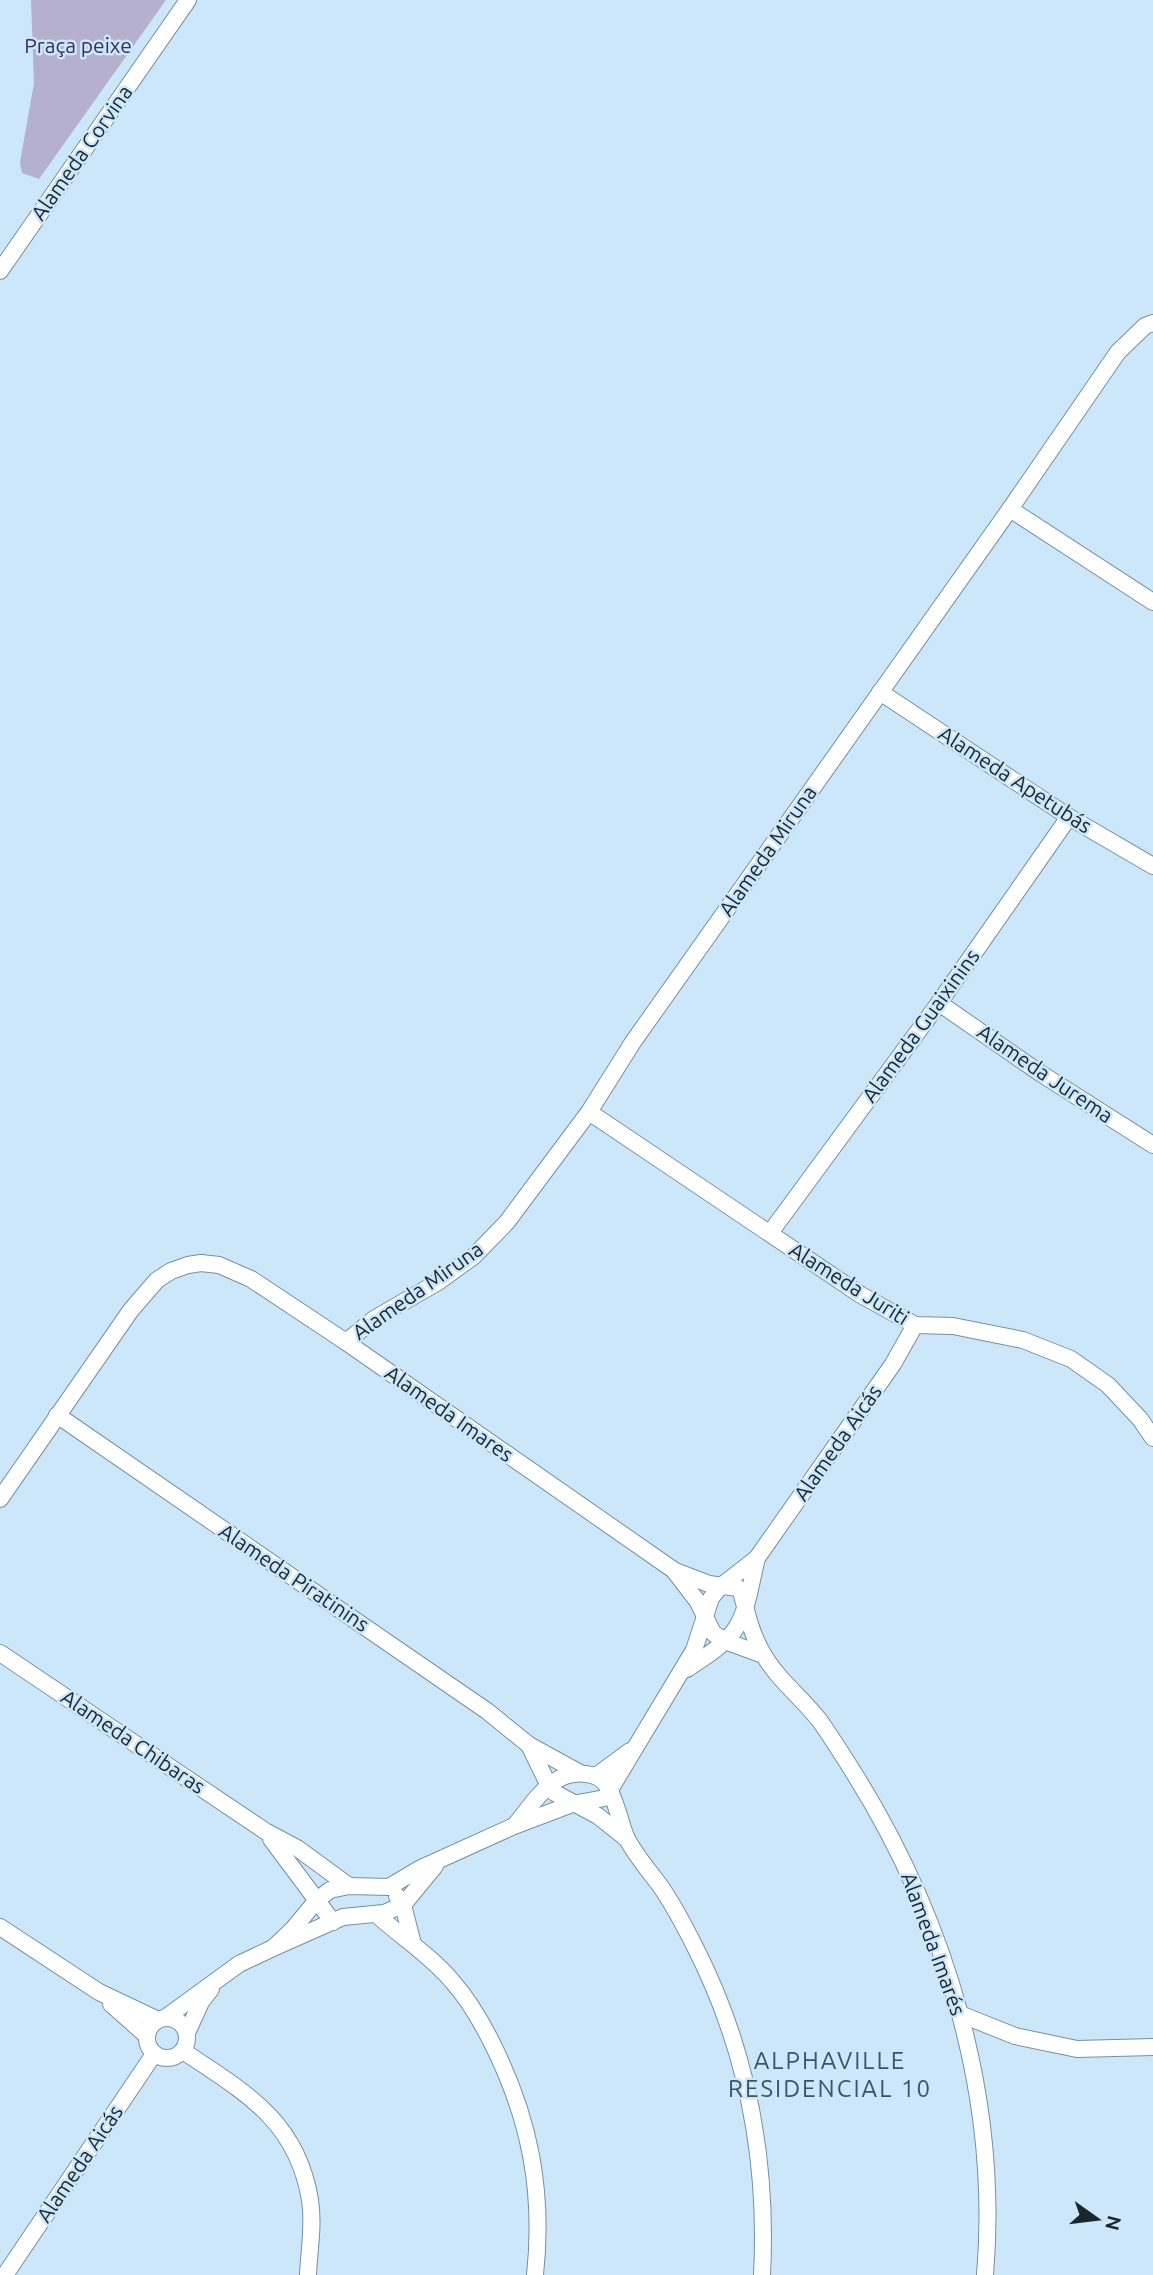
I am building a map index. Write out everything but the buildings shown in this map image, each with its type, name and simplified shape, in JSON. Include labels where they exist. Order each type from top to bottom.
[{"type":"street","name":"Alameda Corvina","points":[[0,271],[188,0]]},
{"type":"street","name":"Alameda Miruna","points":[[346,1342],[374,1319],[438,1282],[474,1256],[507,1222],[589,1112],[634,1042],[1118,352],[1145,326],[1153,323]]},
{"type":"street","points":[[1010,509],[1153,602]]},
{"type":"street","name":"Alameda Apetubás","points":[[880,692],[1069,817],[1153,866]]},
{"type":"street","name":"Alameda Guaixinins","points":[[769,1233],[939,1003],[1069,817]]},
{"type":"street","name":"Alameda Jurema","points":[[939,1003],[1040,1073],[1153,1144]]},
{"type":"street","name":"Alameda Juriti","points":[[589,1112],[861,1295],[915,1325],[953,1326],[1023,1340],[1071,1359],[1108,1385],[1140,1419],[1153,1438]]},
{"type":"street","name":"Alameda Imares","points":[[57,1415],[131,1310],[157,1280],[188,1265],[219,1265],[251,1279],[346,1342],[674,1571]]},
{"type":"street","name":"Alameda Aicás","points":[[610,1793],[694,1650],[711,1598],[721,1586],[757,1558],[893,1364],[915,1325]]},
{"type":"street","points":[[0,1499],[57,1415]]},
{"type":"street","name":"Alameda Piratinins","points":[[57,1415],[487,1711],[529,1745]]},
{"type":"street","name":"Alameda Aicás","points":[[681,1674],[725,1641],[734,1630],[745,1605],[757,1558]]},
{"type":"street","points":[[674,1571],[699,1581],[738,1588],[751,1631],[763,1655]]},
{"type":"street","points":[[674,1571],[692,1593],[713,1633],[725,1641],[763,1655]]},
{"type":"street","name":"Alameda Chibaras","points":[[0,1653],[265,1831]]},
{"type":"street","name":"Alameda Imarés","points":[[763,1655],[820,1721],[878,1811],[916,1889],[935,1937],[960,2014],[978,2094],[987,2198],[985,2275]]},
{"type":"street","points":[[529,1745],[606,1783],[628,1840],[664,1891],[695,1947],[730,2025],[752,2105],[762,2180],[762,2275]]},
{"type":"street","points":[[529,1745],[548,1784],[562,1799],[598,1816],[628,1840]]},
{"type":"street","name":"Alameda Aicás","points":[[548,1784],[567,1774],[588,1775],[638,1745]]},
{"type":"street","points":[[514,1826],[548,1784]]},
{"type":"street","points":[[273,1948],[330,1889],[349,1886],[389,1887],[514,1826],[572,1804],[600,1801],[610,1793]]},
{"type":"street","points":[[265,1831],[298,1849],[349,1886]]},
{"type":"street","points":[[265,1831],[333,1922]]},
{"type":"street","points":[[147,2036],[151,2027],[239,1964],[353,1914],[376,1914],[403,1905],[442,1859]]},
{"type":"street","points":[[389,1887],[403,1905],[413,1944]]},
{"type":"street","points":[[376,1914],[452,1981],[476,2013],[504,2067],[523,2116],[535,2175],[539,2236],[535,2275]]},
{"type":"street","points":[[0,1927],[99,1993],[147,2036],[154,2054],[172,2058],[183,2051],[188,2039],[179,2021],[162,2019],[99,1993]]},
{"type":"street","points":[[187,2033],[201,2002],[219,1979]]},
{"type":"street","points":[[960,2014],[1015,2036],[1077,2049],[1153,2047]]},
{"type":"street","points":[[183,2051],[249,2095],[272,2116],[288,2139],[302,2171],[310,2201],[312,2239],[309,2275]]},
{"type":"street","name":"Alameda Aicás","points":[[5,2275],[154,2054]]},
{"type":"green space","name":"Praça peixe","points":[[31,0],[166,0],[39,179],[22,173],[20,162],[34,83]]},
{"type":"district","name":"ALPHAVILLE RESIDENCIAL 10","points":[[830,2075]]}]
